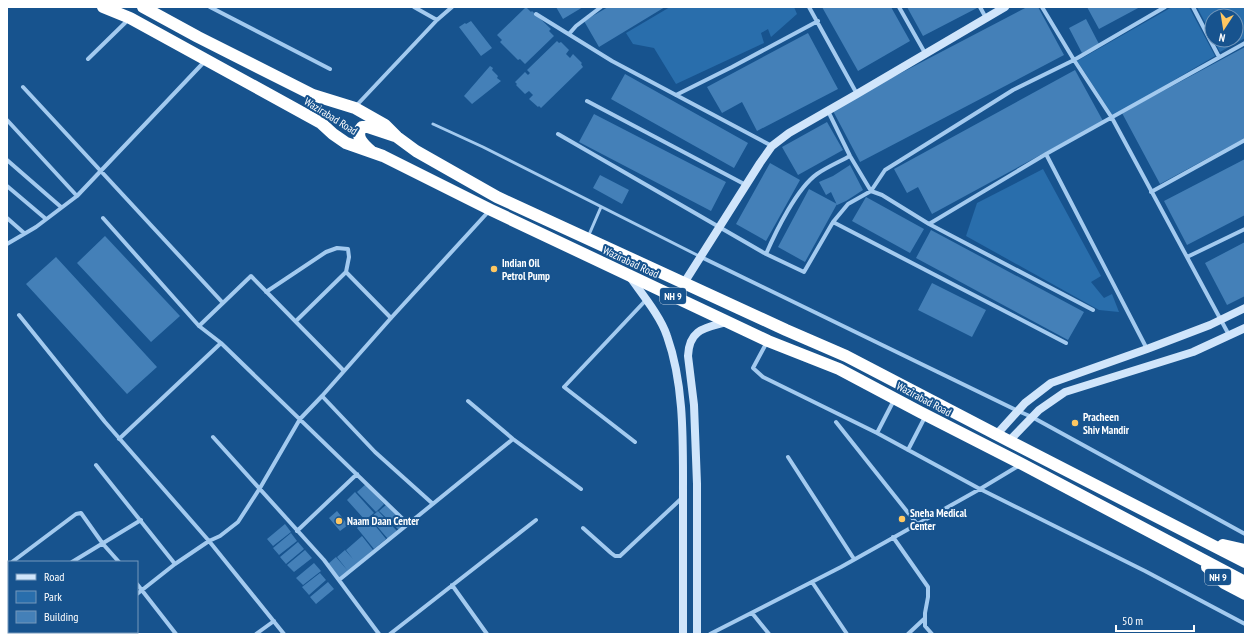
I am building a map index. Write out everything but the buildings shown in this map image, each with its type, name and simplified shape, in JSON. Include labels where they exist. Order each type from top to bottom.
[{"type":"highway","name":"Wazirabad Road","points":[[103,7],[130,18],[322,123],[333,134],[346,143],[383,156],[490,210],[768,341],[839,369],[1245,582]]},
{"type":"highway","name":"Wazirabad Road","points":[[143,7],[198,37],[313,94],[355,108],[385,125],[416,152],[497,197],[786,330],[846,356],[1245,562]]},
{"type":"highway","points":[[372,152],[362,142],[359,134],[362,127],[368,127],[397,137]]},
{"type":"highway","name":"Wazirabad Road","points":[[1201,539],[1245,550]]},
{"type":"highway","name":"Wazirabad Road","points":[[1194,556],[1224,584],[1245,594]]},
{"type":"main road","points":[[684,283],[772,146],[789,133],[1005,7]]},
{"type":"main road","points":[[629,275],[667,335],[673,358],[682,420],[684,634]]},
{"type":"main road","points":[[997,434],[1025,403],[1051,382],[1147,349],[1221,320],[1245,308]]},
{"type":"main road","points":[[697,634],[694,404],[688,349],[694,335],[701,330],[727,322]]},
{"type":"main road","points":[[1009,441],[1040,410],[1065,392],[1193,352],[1245,328]]},
{"type":"street","points":[[210,7],[330,69]]},
{"type":"street","points":[[414,7],[437,20]]},
{"type":"street","points":[[355,108],[437,20],[452,7]]},
{"type":"street","points":[[569,34],[576,26],[601,7]]},
{"type":"street","points":[[809,7],[857,94]]},
{"type":"street","points":[[899,7],[925,53]]},
{"type":"street","points":[[980,7],[986,18]]},
{"type":"street","points":[[1042,7],[1074,60],[1112,118],[1229,335]]},
{"type":"street","points":[[558,134],[766,254],[804,272],[833,222],[848,204],[871,191],[885,170],[1013,90],[1074,60],[1165,7]]},
{"type":"street","points":[[1192,7],[1219,57]]},
{"type":"street","points":[[536,14],[612,61],[772,146]]},
{"type":"street","points":[[88,59],[130,18]]},
{"type":"street","points":[[676,95],[739,64],[818,21]]},
{"type":"street","points":[[929,224],[1046,154],[1245,43]]},
{"type":"street","points":[[7,244],[36,227],[77,196],[207,59]]},
{"type":"street","points":[[23,87],[223,303]]},
{"type":"street","points":[[587,101],[747,186]]},
{"type":"street","points":[[828,110],[850,156],[871,191],[929,224],[1093,310]]},
{"type":"street","points":[[7,120],[77,196]]},
{"type":"street","points":[[1151,192],[1245,140]]},
{"type":"street","points":[[1046,154],[1147,349]]},
{"type":"street","points":[[766,254],[772,240],[800,192],[816,174],[850,156]]},
{"type":"street","points":[[7,160],[61,207]]},
{"type":"street","points":[[7,186],[46,220]]},
{"type":"street","points":[[138,593],[175,564],[209,541],[220,536],[238,522],[260,488],[300,419],[390,318],[490,210]]},
{"type":"street","points":[[7,218],[24,233]]},
{"type":"street","points":[[103,218],[199,326],[221,343],[408,524]]},
{"type":"street","points":[[833,222],[1066,342]]},
{"type":"street","points":[[1187,257],[1245,229]]},
{"type":"street","points":[[266,292],[326,252],[337,248],[348,249],[349,257],[346,272],[296,321]]},
{"type":"street","points":[[701,257],[1032,417],[1245,534]]},
{"type":"street","points":[[346,272],[390,318]]},
{"type":"street","points":[[199,326],[251,276],[344,371]]},
{"type":"street","points":[[635,442],[564,387],[646,300]]},
{"type":"street","points":[[19,315],[119,439],[209,541],[284,634]]},
{"type":"street","points":[[768,341],[752,368],[763,377],[877,433],[980,489],[1145,570],[1245,624]]},
{"type":"street","points":[[119,439],[221,343]]},
{"type":"street","points":[[322,396],[375,452],[432,504]]},
{"type":"street","points":[[877,433],[895,398]]},
{"type":"street","points":[[468,401],[513,439],[581,489]]},
{"type":"street","points":[[908,450],[926,415]]},
{"type":"street","points":[[836,422],[916,524]]},
{"type":"street","points":[[213,437],[324,560],[379,634]]},
{"type":"street","points":[[339,580],[513,439]]},
{"type":"street","points":[[788,457],[854,559]]},
{"type":"street","points":[[710,634],[812,582],[980,489],[1022,464]]},
{"type":"street","points":[[96,465],[175,564]]},
{"type":"street","points":[[297,530],[357,474]]},
{"type":"street","points":[[583,528],[611,553],[615,556],[620,556],[683,497]]},
{"type":"street","points":[[13,561],[76,514],[81,513],[103,544],[118,561]]},
{"type":"street","points":[[74,561],[141,520]]},
{"type":"street","points":[[390,634],[536,520]]},
{"type":"street","points":[[893,537],[928,587],[928,598],[924,619],[925,626],[932,634]]},
{"type":"street","points":[[812,582],[847,634]]},
{"type":"street","points":[[138,585],[176,634]]},
{"type":"street","points":[[452,585],[487,634]]},
{"type":"street","points":[[752,613],[769,634]]},
{"type":"street","points":[[908,634],[924,619]]},
{"type":"street","points":[[256,634],[274,621]]},
{"type":"lane","points":[[433,124],[483,147],[701,257]]},
{"type":"lane","points":[[587,238],[601,207]]},
{"type":"green space","points":[[670,7],[794,7],[797,14],[771,37],[768,29],[761,33],[764,43],[676,84],[654,48],[633,44],[626,33]]},
{"type":"green space","points":[[1172,7],[1189,7],[1204,35],[1204,48],[1211,48],[1215,56],[1113,116],[1077,61]]},
{"type":"green space","points":[[1197,7],[1245,7],[1245,38],[1244,8],[1204,8],[1204,21]]},
{"type":"green space","points":[[1218,48],[1227,48],[1220,52]]},
{"type":"green space","points":[[1043,169],[1101,276],[1091,282],[1104,298],[1112,294],[1119,312],[1099,310],[966,236],[977,203]]},
{"type":"place","name":"Indian Oil Petrol Pump","points":[[494,269]]},
{"type":"place","name":"Pracheen Shiv Mandir","points":[[1075,423]]},
{"type":"place","name":"Sneha Medical Center","points":[[902,519]]},
{"type":"place","name":"Naam Daan Center","points":[[339,521]]}]
